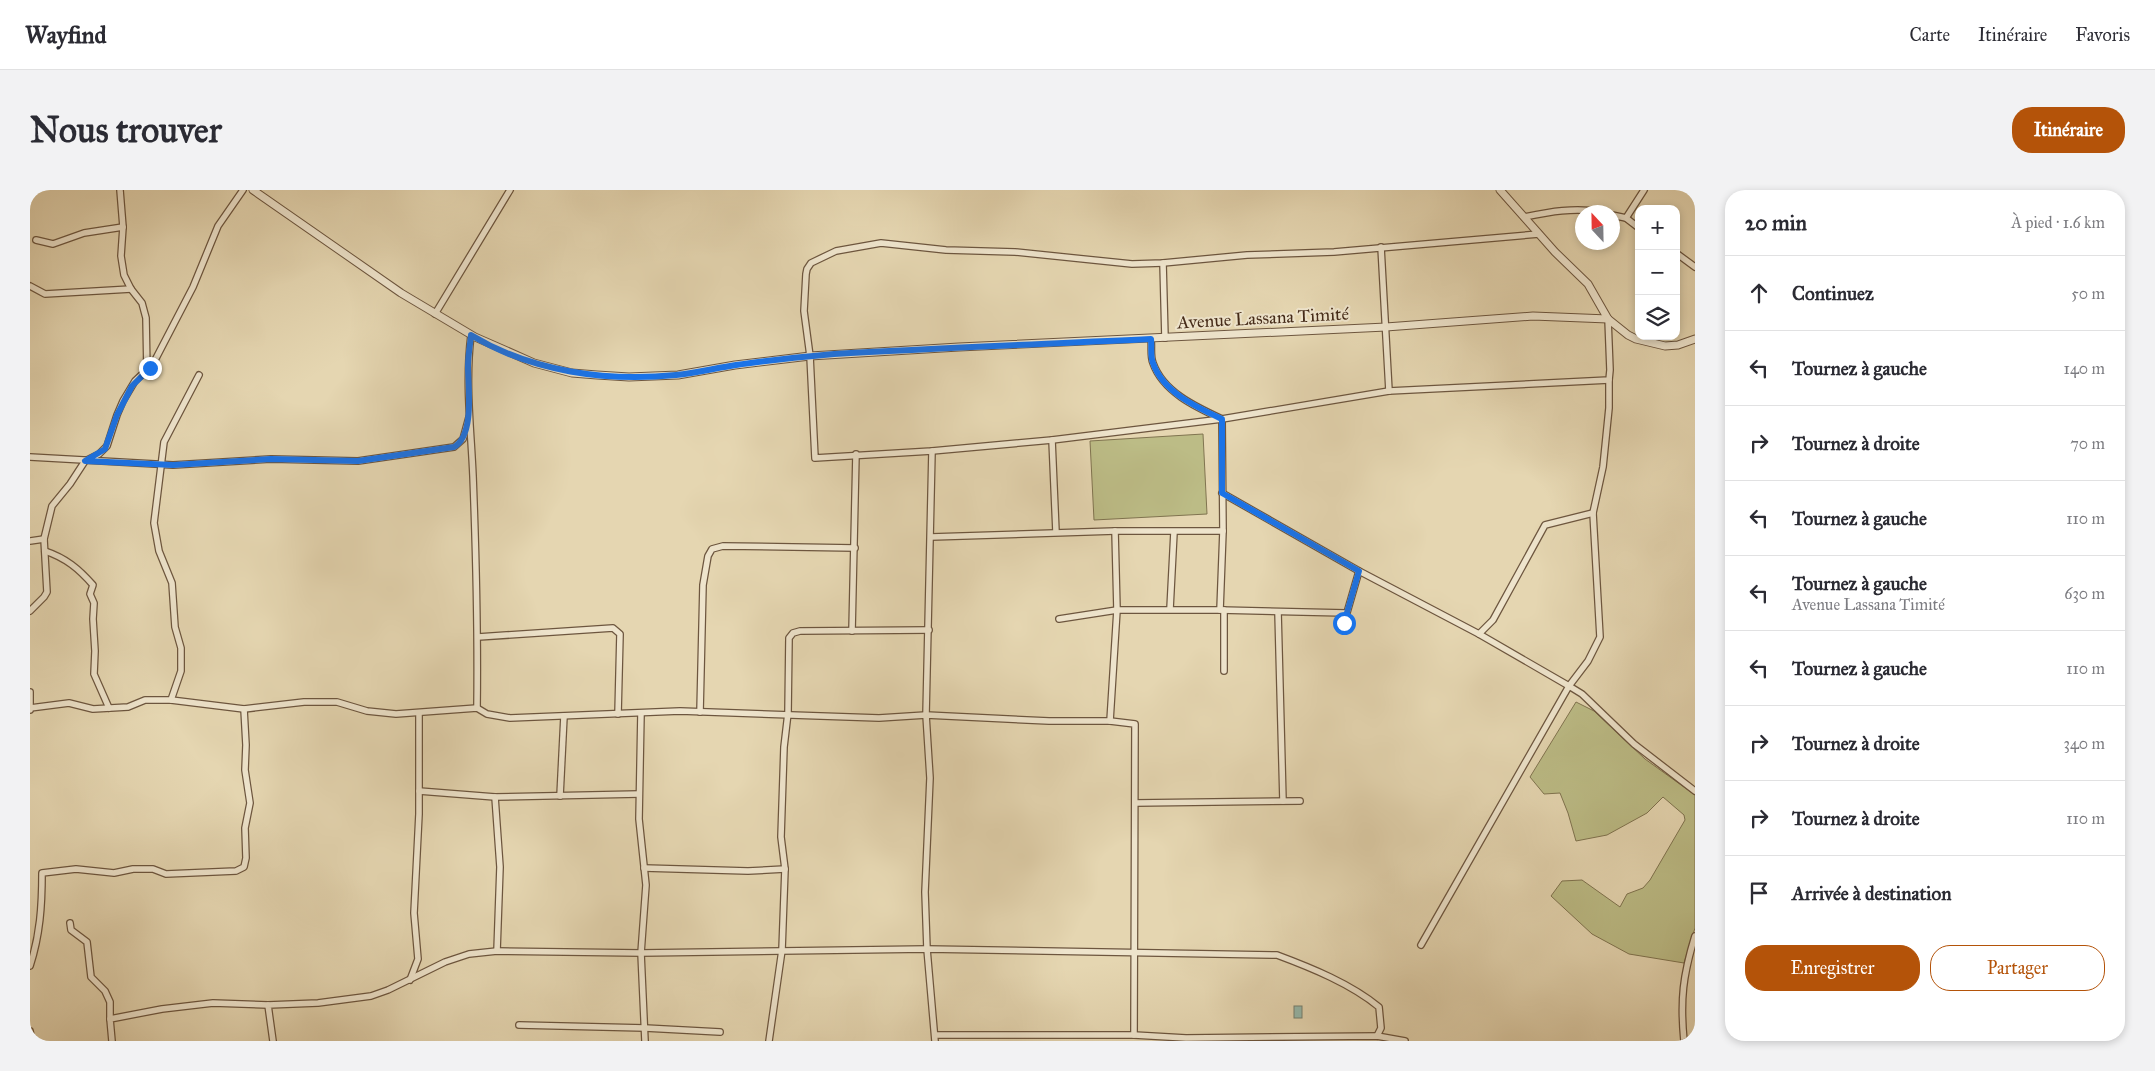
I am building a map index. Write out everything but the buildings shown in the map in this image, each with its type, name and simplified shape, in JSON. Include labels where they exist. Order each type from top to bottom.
[{"type":"street","points":[[120,190],[123,228],[121,256],[124,275],[131,289],[142,302],[146,318],[147,372]]},
{"type":"street","points":[[30,612],[44,598],[47,592],[44,539],[52,506],[70,484],[85,461],[105,449],[117,415],[132,386],[147,372],[194,287],[218,226],[243,190]]},
{"type":"street","name":"Avenue Lassana Timité","points":[[253,190],[401,293],[471,335],[500,350],[554,369],[572,373],[621,376],[678,375],[735,365],[810,356],[959,347],[1386,327],[1533,316],[1608,319]]},
{"type":"street","points":[[435,314],[510,190]]},
{"type":"street","points":[[1500,190],[1524,218],[1588,284],[1608,319],[1628,335],[1645,342],[1665,346],[1678,345],[1695,338]]},
{"type":"street","points":[[1626,218],[1644,190]]},
{"type":"street","points":[[1524,218],[1554,211],[1575,210]]},
{"type":"street","points":[[1620,217],[1626,218],[1635,225]]},
{"type":"street","points":[[36,240],[53,244],[84,233],[123,228]]},
{"type":"street","points":[[1539,234],[1381,248],[1246,255],[1163,264],[1132,264],[1014,252],[946,250],[881,243],[836,251],[818,259],[807,269],[804,312],[810,356],[815,458],[856,454],[932,451],[1052,440],[1222,419],[1389,391],[1609,380]]},
{"type":"street","points":[[1381,248],[1389,391]]},
{"type":"street","points":[[1680,256],[1695,267]]},
{"type":"street","points":[[1163,264],[1165,338]]},
{"type":"street","points":[[30,286],[45,294],[131,289]]},
{"type":"street","points":[[1421,945],[1569,686],[1588,661],[1600,637],[1593,513],[1603,467],[1609,408],[1608,319]]},
{"type":"street","points":[[471,335],[469,355],[469,417],[473,474],[478,636],[477,708]]},
{"type":"street","points":[[1151,339],[1152,362],[1162,380],[1195,407],[1222,419]]},
{"type":"street","points":[[172,700],[182,670],[182,648],[175,627],[172,583],[159,551],[154,523],[164,442],[199,375]]},
{"type":"street","points":[[30,457],[162,465],[271,459],[358,461],[446,449],[460,444],[469,417]]},
{"type":"street","points":[[1222,419],[1222,610],[1224,671]]},
{"type":"street","points":[[1052,440],[1056,532]]},
{"type":"street","points":[[932,451],[926,715],[930,778],[925,892],[927,950],[936,1038],[1134,1034],[1186,1039],[1337,1039],[1377,1036],[1405,1041]]},
{"type":"street","points":[[852,631],[856,454]]},
{"type":"street","points":[[1222,493],[1359,571],[1479,634],[1582,694],[1634,744],[1695,791]]},
{"type":"street","points":[[1479,634],[1493,620],[1545,525],[1593,513]]},
{"type":"street","points":[[1110,722],[1117,610],[1115,531]]},
{"type":"street","points":[[931,537],[1056,532],[1223,531]]},
{"type":"street","points":[[1170,609],[1174,532]]},
{"type":"street","points":[[30,541],[44,539]]},
{"type":"street","points":[[700,712],[704,585],[708,556],[712,549],[723,546],[855,548]]},
{"type":"street","points":[[45,551],[60,556],[73,564],[93,585],[90,594],[94,603],[92,619],[95,651],[94,674],[109,708]]},
{"type":"street","points":[[1344,623],[1359,571]]},
{"type":"street","points":[[1059,620],[1117,610],[1170,609],[1346,613]]},
{"type":"street","points":[[1278,612],[1282,801]]},
{"type":"street","points":[[478,636],[613,628],[617,630],[620,634],[618,714]]},
{"type":"street","points":[[768,1041],[782,950],[785,869],[781,837],[784,747],[788,714],[789,638],[800,631],[929,630]]},
{"type":"street","points":[[30,692],[30,708],[69,703],[93,709],[128,707],[145,700],[172,700],[244,709],[304,702],[337,702],[380,713],[419,713],[477,708],[498,717],[700,712],[879,718],[926,715],[1135,724],[1134,1034]]},
{"type":"street","points":[[30,966],[36,948],[42,914],[42,873],[76,869],[114,873],[133,869],[153,869],[166,874],[236,871],[244,867],[246,858],[246,828],[250,803],[245,770],[244,709]]},
{"type":"street","points":[[410,980],[418,959],[414,913],[419,791],[419,713]]},
{"type":"street","points":[[641,714],[639,794],[646,902],[641,953],[645,1041]]},
{"type":"street","points":[[560,796],[564,716]]},
{"type":"street","points":[[419,791],[495,797],[639,794]]},
{"type":"street","points":[[495,797],[500,875],[496,951]]},
{"type":"street","points":[[1135,803],[1300,801]]},
{"type":"street","points":[[644,868],[748,871],[785,869]]},
{"type":"street","points":[[70,923],[71,930],[87,942],[91,977],[106,991],[110,1002],[112,1041]]},
{"type":"street","points":[[1684,1041],[1682,985],[1695,936]]},
{"type":"street","points":[[110,1018],[213,1003],[268,1005],[371,996],[469,954],[496,951],[641,953],[782,950],[810,952],[927,950],[1135,952],[1277,955],[1305,965],[1369,999],[1379,1008],[1381,1028],[1377,1036]]},
{"type":"street","points":[[268,1005],[272,1041]]},
{"type":"street","points":[[519,1025],[720,1032]]},
{"type":"street","points":[[30,1031],[32,1041]]},
{"type":"green space","points":[[1203,434],[1207,514],[1094,520],[1090,441]]},
{"type":"green space","points":[[1576,702],[1594,711],[1645,759],[1695,795],[1695,928],[1684,963],[1629,954],[1592,934],[1551,896],[1562,881],[1582,880],[1620,907],[1627,894],[1643,888],[1650,880],[1685,820],[1684,815],[1663,797],[1647,813],[1607,835],[1576,841],[1560,793],[1544,794],[1530,777]]},
{"type":"shaded area","points":[[1294,1006],[1302,1006],[1302,1018],[1294,1018]]},
{"type":"route","points":[[150,368],[132,386],[117,415],[105,449],[85,461],[173,465],[271,459],[358,461],[454,447],[460,444],[469,417],[469,355],[471,335],[500,350],[554,369],[572,373],[629,377],[678,375],[735,365],[810,356],[959,347],[1151,339],[1152,362],[1162,380],[1195,407],[1222,419],[1222,493],[1359,571],[1344,623]]}]
